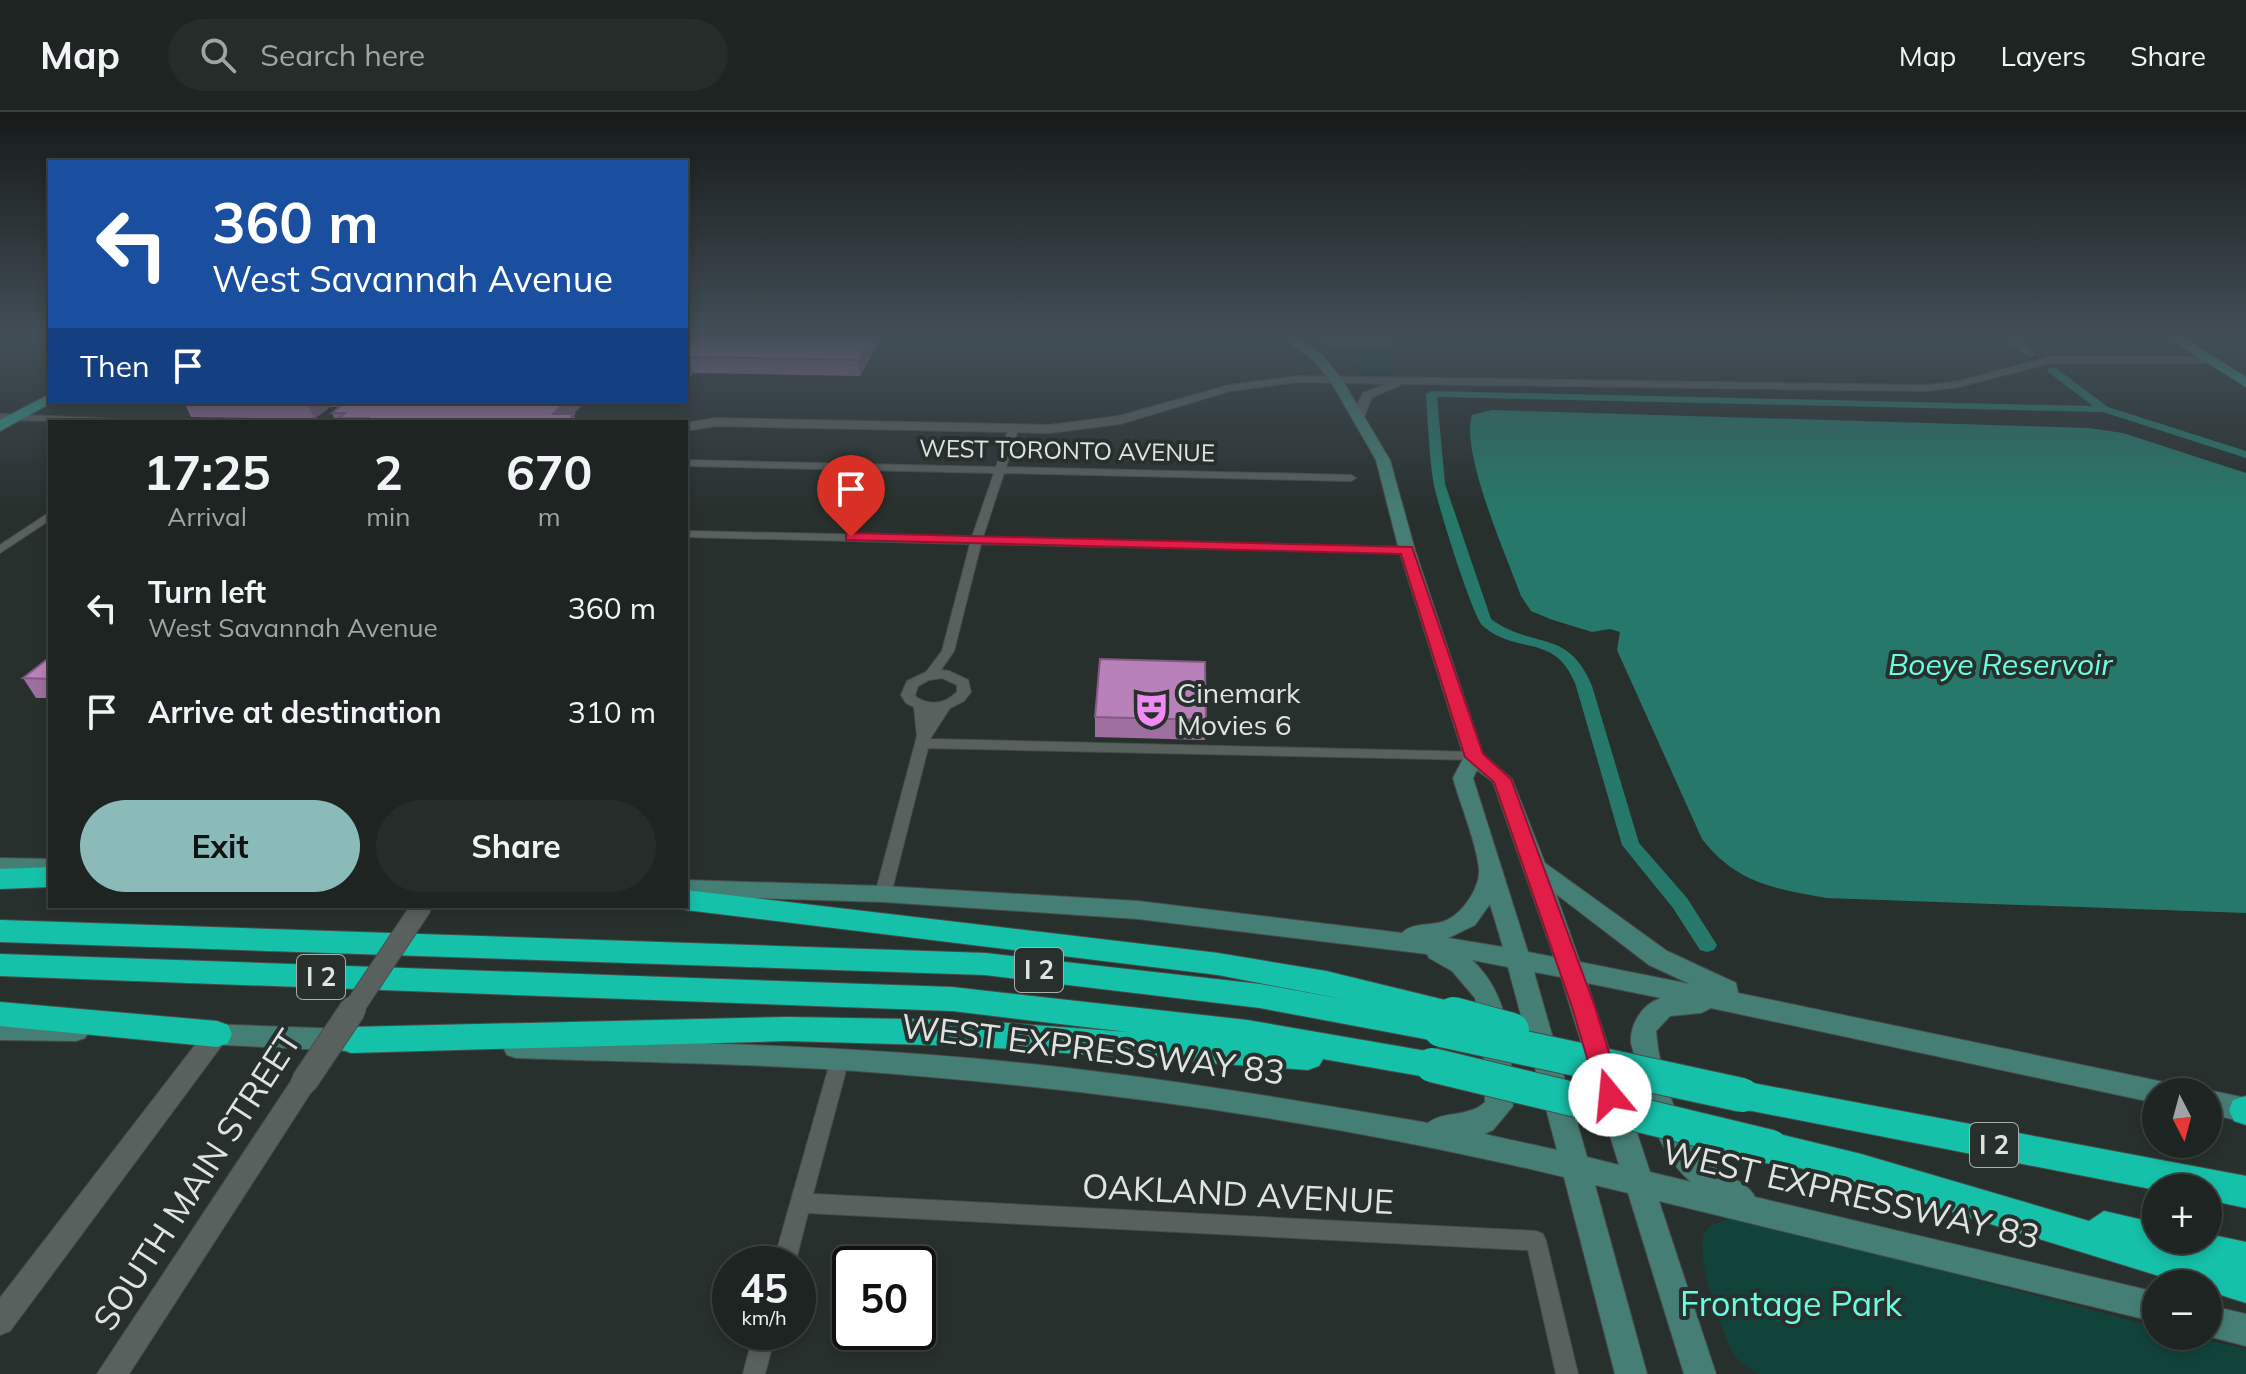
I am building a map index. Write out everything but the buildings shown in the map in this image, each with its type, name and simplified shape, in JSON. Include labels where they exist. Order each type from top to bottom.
[{"type":"highway","points":[[0,879],[48,877]]},
{"type":"highway","points":[[688,900],[1218,964],[1326,983],[1447,1022]]},
{"type":"highway","name":"I 2","points":[[0,931],[985,964],[1260,996],[1447,1022],[1742,1095],[2246,1192]]},
{"type":"highway","name":"I 2","points":[[0,965],[952,999],[1247,1033],[1432,1065],[1965,1197],[2142,1237]]},
{"type":"highway","points":[[0,1014],[217,1034]]},
{"type":"highway","points":[[351,1040],[787,1029],[967,1033],[1432,1065]]},
{"type":"highway","points":[[1861,1169],[2246,1285]]},
{"type":"highway","name":"I 2","points":[[2222,1254],[2246,1259]]},
{"type":"main road","points":[[1344,394],[1383,460],[1407,550],[1474,757],[1502,779],[1535,867],[1700,1374]]},
{"type":"main road","points":[[0,426],[8,417],[48,399]]},
{"type":"main road","points":[[1474,757],[1463,778],[1519,958],[1631,1374]]},
{"type":"main road","points":[[0,866],[48,867]]},
{"type":"main road","points":[[1535,867],[1658,958],[1704,981],[1779,1011]]},
{"type":"main road","points":[[1368,937],[1428,934],[1464,924],[1478,909],[1492,868]]},
{"type":"main road","points":[[688,888],[883,894],[1151,911],[1406,941],[1569,968],[2142,1088]]},
{"type":"main road","points":[[1399,1129],[1459,1128],[1483,1122],[1499,1106],[1493,1014],[1482,983],[1461,963],[1406,941]]},
{"type":"main road","points":[[1737,1002],[1663,1007],[1643,1028],[1644,1043],[1675,1145],[1682,1156],[1699,1176],[1716,1187],[1774,1214]]},
{"type":"main road","name":"WEST EXPRESSWAY 83","points":[[0,1030],[217,1034],[840,1059],[1155,1088],[1399,1129],[1573,1167],[2142,1304]]},
{"type":"main road","points":[[2222,1105],[2246,1110]]},
{"type":"main road","points":[[2222,1324],[2246,1330]]},
{"type":"street","points":[[688,427],[715,422],[1013,430],[1108,422],[1208,394]]},
{"type":"street","points":[[1358,417],[1370,394]]},
{"type":"street","points":[[8,417],[78,420]]},
{"type":"street","points":[[930,676],[948,651],[977,539],[1013,430]]},
{"type":"street","name":"WEST TORONTO AVENUE","points":[[688,463],[1351,478]]},
{"type":"street","points":[[0,550],[48,516]]},
{"type":"street","points":[[688,534],[1407,550]]},
{"type":"street","points":[[948,651],[952,656],[954,677]]},
{"type":"street","points":[[923,740],[945,706],[964,692],[963,683],[954,677],[930,676],[918,680],[909,689],[911,700],[921,705],[945,706]]},
{"type":"street","points":[[883,894],[923,740],[921,705]]},
{"type":"street","points":[[923,740],[1474,757]]},
{"type":"street","name":"SOUTH MAIN STREET","points":[[112,1374],[421,908]]},
{"type":"street","name":"SOUTH MAIN STREET","points":[[0,1321],[217,1034]]},
{"type":"street","points":[[789,1246],[840,1059]]},
{"type":"street","name":"OAKLAND AVENUE","points":[[801,1203],[1536,1241],[1567,1374]]},
{"type":"street","points":[[754,1374],[760,1350]]},
{"type":"green space","name":"Frontage Park","points":[[1729,1219],[1748,1220],[2142,1323],[2142,1350],[2222,1350],[2222,1344],[2246,1349],[2246,1374],[1758,1374],[1733,1353],[1706,1275],[1702,1245],[1704,1235],[1717,1223]]},
{"type":"water","name":"Boeye Reservoir","points":[[1492,410],[2089,428],[2123,433],[2246,473],[2246,913],[1827,898],[1758,882],[1729,866],[1702,839],[1617,650],[1620,632],[1610,629],[1592,632],[1550,619],[1531,611],[1521,596],[1487,505],[1473,453],[1470,432],[1472,415]]},
{"type":"waterway","points":[[1707,945],[1680,903],[1631,845],[1575,664],[1564,654],[1506,634],[1485,621],[1439,484],[1431,394],[2104,409]]},
{"type":"waterway","points":[[2084,394],[2104,409]]},
{"type":"waterway","points":[[2104,409],[2246,455]]},
{"type":"place","name":"Cinemark Movies 6","points":[[1151,709]]},
{"type":"route","points":[[851,537],[1407,550],[1474,757],[1502,779],[1583,1007],[1610,1095]]}]
